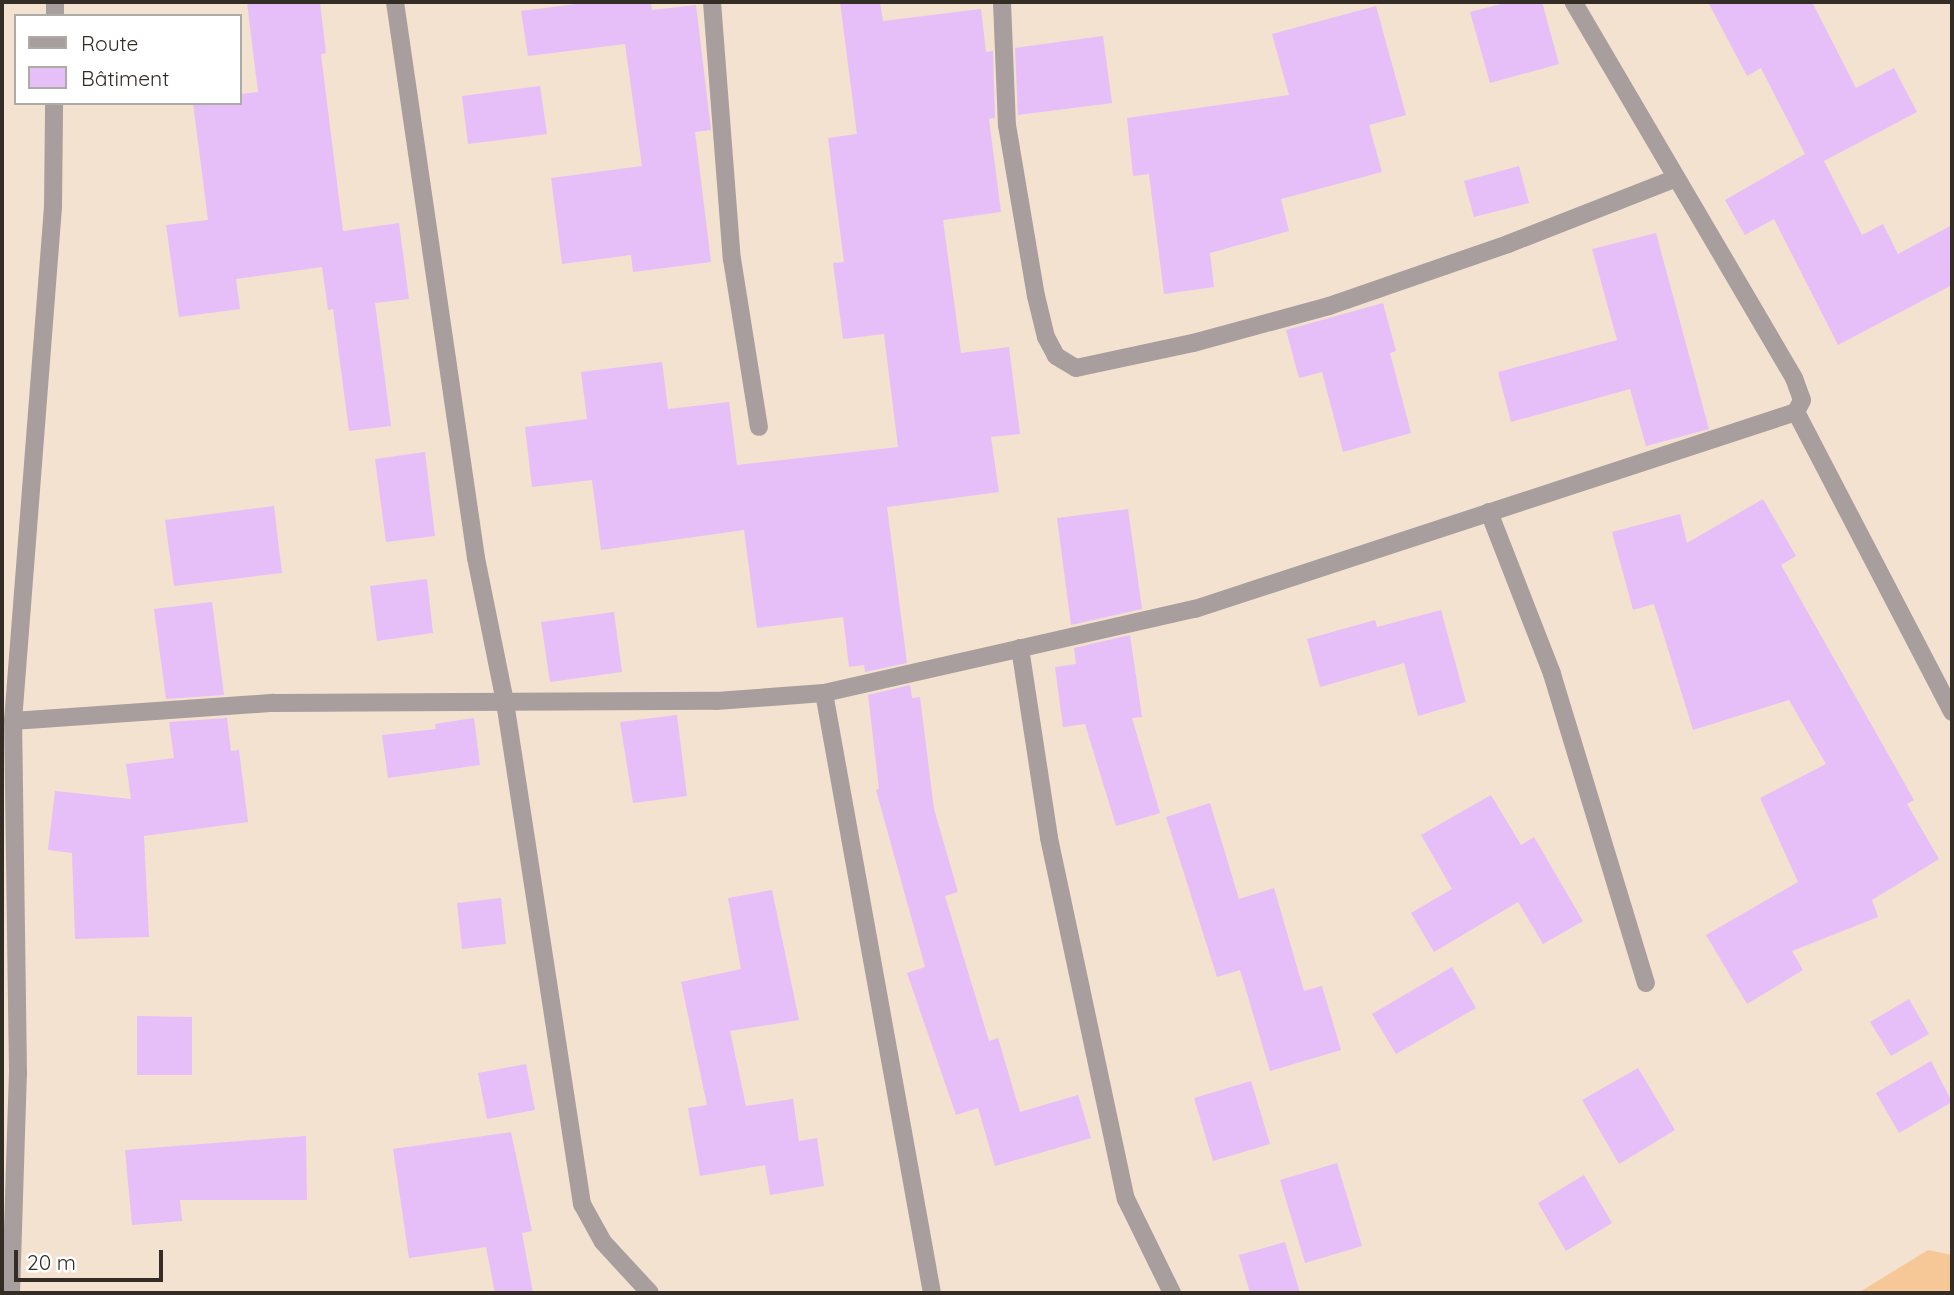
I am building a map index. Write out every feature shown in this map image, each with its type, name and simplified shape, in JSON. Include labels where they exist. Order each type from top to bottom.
[{"type":"street","points":[[395,2],[475,558],[505,702],[582,1204],[603,1242],[650,1293]]},
{"type":"street","points":[[712,2],[732,259],[759,427]]},
{"type":"street","points":[[1002,2],[1007,125],[1036,296],[1046,337],[1056,356],[1076,368],[1193,343],[1329,306],[1508,244],[1676,178]]},
{"type":"street","points":[[13,721],[273,703],[716,701],[824,693],[1195,608],[1796,412],[1802,400],[1794,379],[1573,2]]},
{"type":"street","points":[[11,1293],[18,1074],[13,721],[32,513],[53,206],[54,105]]},
{"type":"street","points":[[1796,412],[1952,712]]},
{"type":"street","points":[[1489,512],[1552,674],[1646,983]]},
{"type":"street","points":[[1020,648],[1051,851],[1123,1186],[1172,1293]]},
{"type":"street","points":[[824,693],[932,1293]]},
{"type":"shaded area","points":[[1928,1250],[1952,1255],[1952,1293],[1858,1293]]},
{"type":"building","points":[[247,2],[320,2],[326,53],[321,54],[343,231],[399,223],[409,299],[375,303],[391,426],[349,431],[333,309],[328,310],[322,267],[236,279],[240,309],[179,317],[166,225],[208,220],[193,105],[242,105],[242,94],[258,92]]},
{"type":"building","points":[[592,2],[651,2],[652,10],[696,5],[711,130],[695,132],[711,262],[633,272],[631,255],[562,264],[551,178],[642,166],[625,44],[528,56],[521,11]]},
{"type":"building","points":[[840,2],[880,2],[883,21],[981,9],[986,52],[993,51],[995,118],[989,119],[1001,212],[943,220],[961,353],[1009,347],[1020,434],[991,437],[999,492],[887,507],[907,663],[865,672],[864,665],[849,667],[843,617],[757,628],[744,530],[601,550],[592,480],[532,487],[525,427],[587,419],[581,372],[662,362],[668,409],[729,402],[737,465],[898,447],[884,334],[843,339],[833,263],[844,262],[828,138],[857,134]]},
{"type":"building","points":[[1509,2],[1542,2],[1559,64],[1490,83],[1470,12]]},
{"type":"building","points":[[1708,2],[1812,2],[1856,88],[1894,68],[1917,112],[1824,161],[1862,235],[1883,224],[1898,254],[1952,225],[1952,285],[1838,345],[1774,219],[1745,235],[1725,200],[1805,154],[1761,68],[1747,76]]},
{"type":"building","points":[[1376,6],[1406,115],[1369,125],[1382,172],[1281,199],[1289,231],[1210,253],[1214,287],[1164,294],[1149,174],[1133,176],[1127,118],[1289,95],[1272,34]]},
{"type":"building","points":[[1103,36],[1112,103],[1018,115],[1015,48]]},
{"type":"building","points":[[540,86],[547,134],[468,144],[462,96]]},
{"type":"building","points":[[1519,166],[1529,203],[1474,217],[1464,181]]},
{"type":"building","points":[[1656,233],[1709,429],[1646,446],[1630,389],[1511,422],[1498,372],[1617,340],[1592,249]]},
{"type":"building","points":[[1383,303],[1396,351],[1390,353],[1411,433],[1343,452],[1322,372],[1299,378],[1286,330]]},
{"type":"building","points":[[425,452],[435,536],[386,542],[375,459]]},
{"type":"building","points":[[1763,499],[1796,556],[1781,565],[1914,800],[1907,804],[1939,859],[1872,900],[1878,917],[1792,951],[1803,970],[1747,1004],[1706,935],[1798,882],[1760,798],[1826,764],[1789,700],[1693,730],[1654,604],[1633,610],[1612,532],[1680,514],[1687,543]]},
{"type":"building","points":[[274,506],[282,573],[174,586],[165,520]]},
{"type":"building","points":[[1128,509],[1142,609],[1071,625],[1057,518]]},
{"type":"building","points":[[427,579],[433,633],[377,641],[370,586]]},
{"type":"building","points":[[212,602],[224,695],[166,699],[154,609]]},
{"type":"building","points":[[1441,610],[1466,702],[1418,716],[1404,663],[1320,687],[1307,639],[1375,620],[1377,627]]},
{"type":"building","points":[[614,612],[622,672],[550,682],[541,622]]},
{"type":"building","points":[[1130,635],[1142,717],[1132,718],[1160,813],[1116,826],[1085,724],[1063,727],[1055,667],[1076,664],[1074,648]]},
{"type":"building","points":[[910,685],[912,698],[920,697],[934,809],[958,892],[945,896],[989,1041],[998,1038],[1020,1112],[1078,1095],[1091,1138],[995,1166],[978,1108],[956,1115],[907,973],[925,967],[876,790],[879,789],[868,695]]},
{"type":"building","points":[[677,715],[687,796],[633,803],[620,722]]},
{"type":"building","points":[[227,718],[231,751],[239,750],[248,822],[144,836],[149,937],[75,939],[72,853],[48,850],[55,791],[131,799],[126,764],[174,758],[169,722]]},
{"type":"building","points":[[474,718],[480,765],[388,778],[382,735],[436,729],[435,724]]},
{"type":"building","points":[[1491,795],[1521,845],[1534,837],[1583,921],[1543,944],[1518,902],[1434,952],[1411,913],[1452,889],[1421,835]]},
{"type":"building","points":[[1210,803],[1239,899],[1274,888],[1304,991],[1322,986],[1341,1050],[1270,1071],[1240,970],[1217,977],[1166,817]]},
{"type":"building","points":[[772,890],[799,1020],[730,1031],[746,1106],[793,1099],[799,1141],[817,1138],[824,1186],[770,1195],[765,1165],[700,1176],[688,1108],[707,1105],[681,982],[741,969],[728,898]]},
{"type":"building","points":[[501,898],[506,944],[462,949],[457,903]]},
{"type":"building","points":[[1452,967],[1476,1008],[1396,1054],[1372,1014]]},
{"type":"building","points":[[1909,999],[1929,1034],[1891,1056],[1870,1022]]},
{"type":"building","points":[[137,1016],[192,1017],[192,1075],[137,1075]]},
{"type":"building","points":[[1931,1061],[1952,1102],[1899,1133],[1876,1093]]},
{"type":"building","points":[[526,1064],[535,1110],[487,1119],[478,1073]]},
{"type":"building","points":[[1638,1068],[1675,1130],[1619,1164],[1582,1100]]},
{"type":"building","points":[[1251,1081],[1270,1144],[1213,1161],[1194,1098]]},
{"type":"building","points":[[511,1132],[532,1231],[522,1233],[533,1293],[495,1293],[486,1247],[409,1258],[393,1149]]},
{"type":"building","points":[[306,1136],[307,1200],[180,1200],[182,1221],[132,1225],[125,1150]]},
{"type":"building","points":[[1337,1163],[1362,1246],[1305,1263],[1280,1180]]},
{"type":"building","points":[[1584,1175],[1612,1223],[1566,1251],[1538,1203]]},
{"type":"building","points":[[1285,1242],[1300,1293],[1250,1293],[1239,1255]]}]
